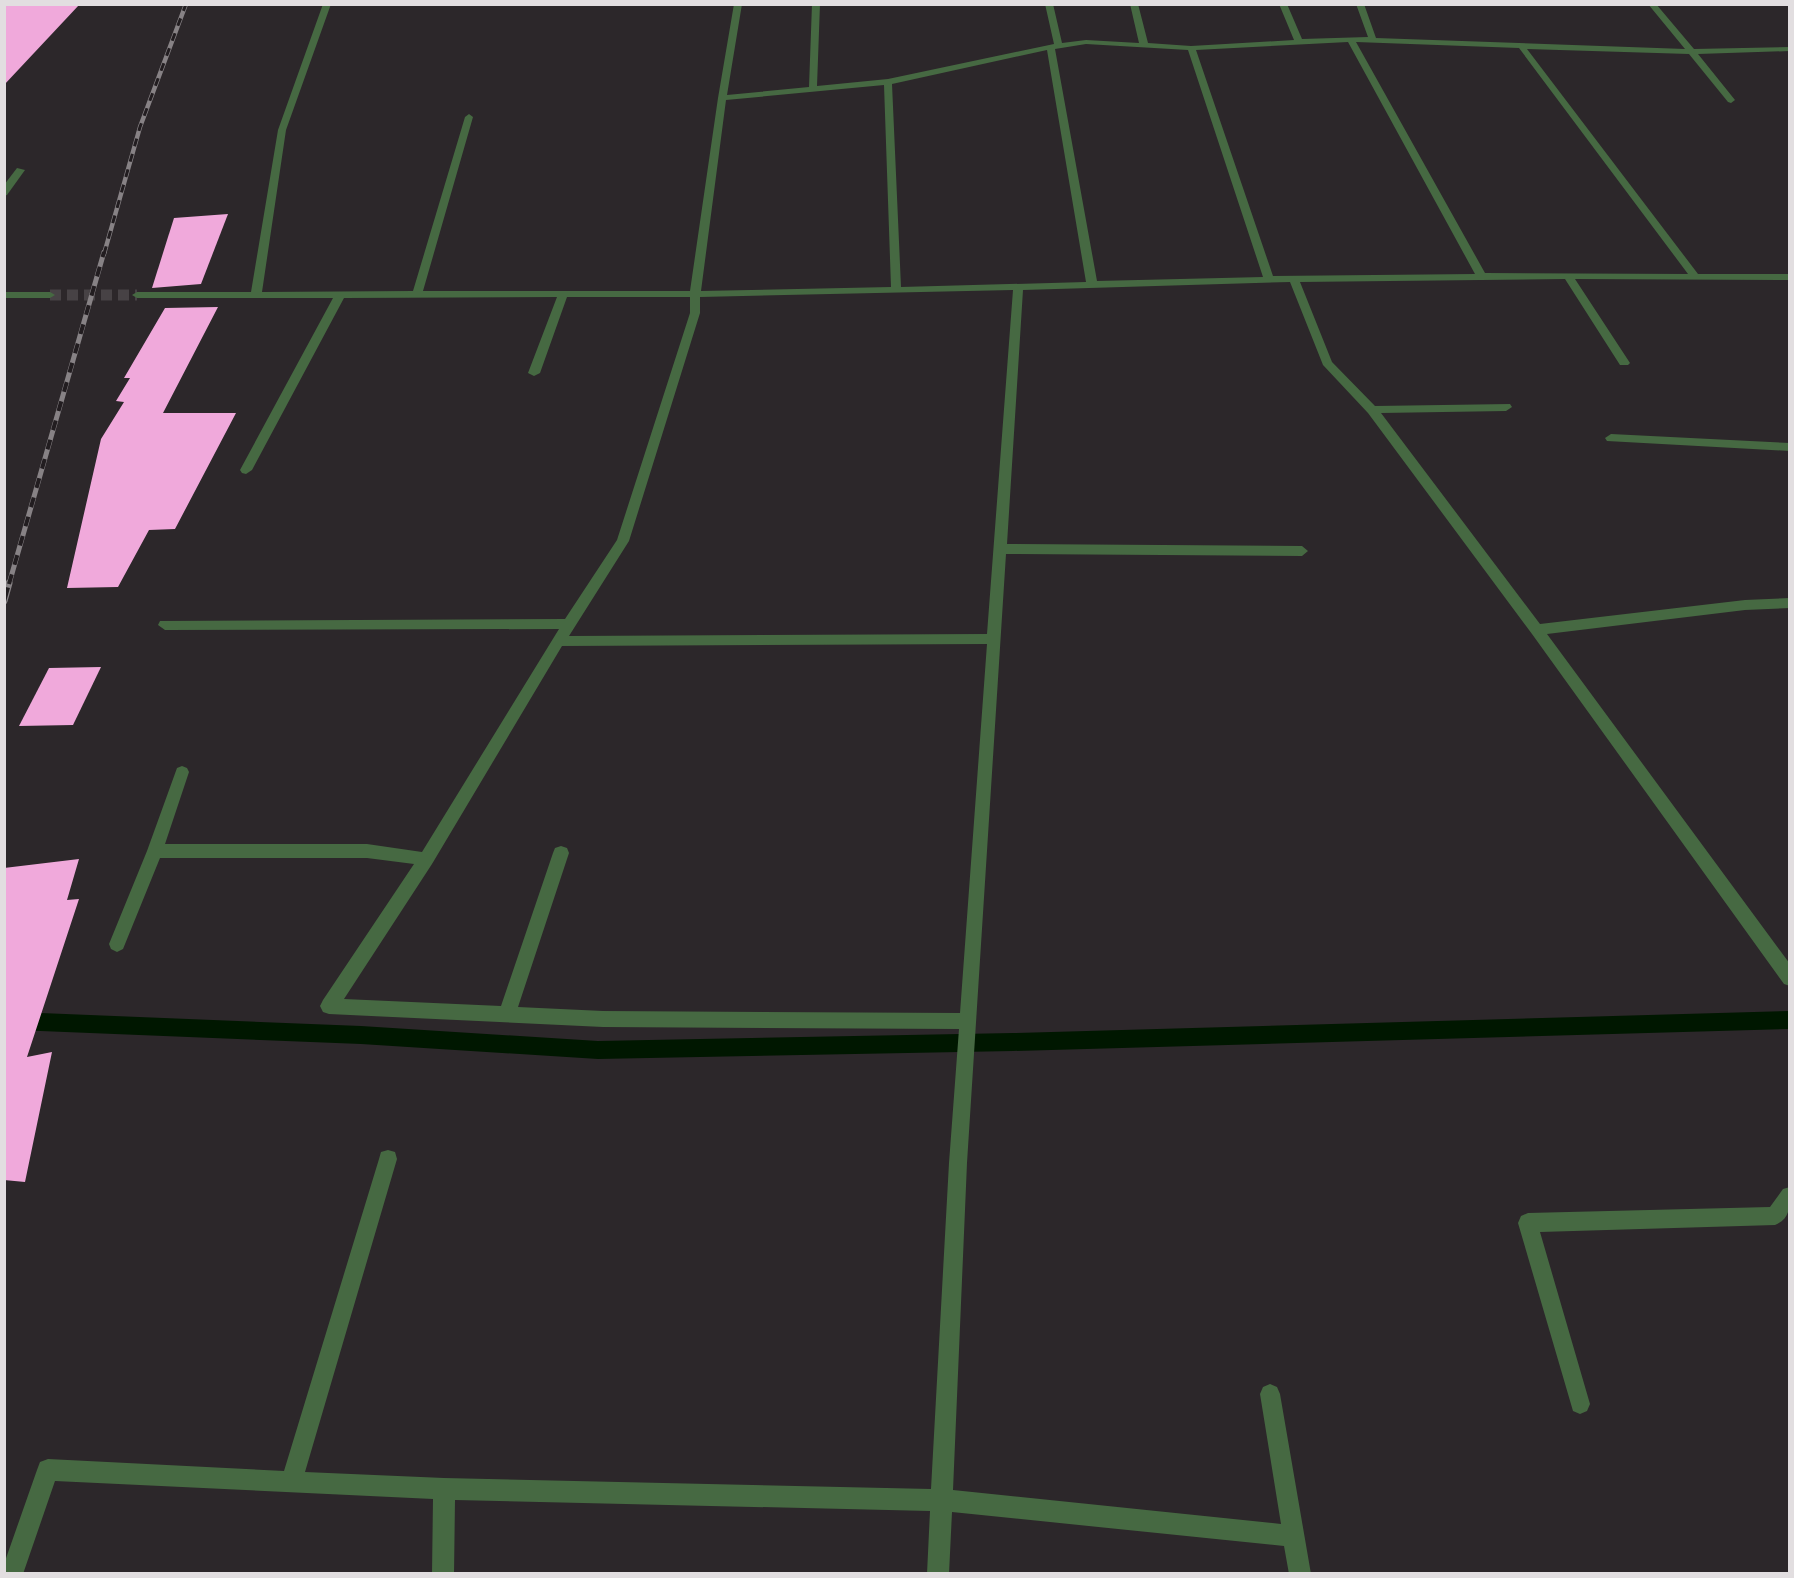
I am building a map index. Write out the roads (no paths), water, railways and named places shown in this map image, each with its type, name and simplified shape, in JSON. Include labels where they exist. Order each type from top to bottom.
[{"type":"street","points":[[256,294],[282,130],[327,4]]},
{"type":"street","points":[[738,4],[722,98],[695,294],[695,313],[623,541],[558,640],[426,859],[329,1006],[603,1019],[968,1021]]},
{"type":"street","points":[[813,89],[816,4]]},
{"type":"street","points":[[1049,4],[1092,285]]},
{"type":"street","points":[[1134,4],[1144,45]]},
{"type":"street","points":[[1283,4],[1299,43]]},
{"type":"street","points":[[1360,4],[1373,40]]},
{"type":"street","points":[[1652,4],[1689,52],[1731,100]]},
{"type":"street","points":[[722,98],[888,81],[1030,50],[1086,42],[1191,48],[1351,39],[1689,52],[1790,49]]},
{"type":"street","points":[[1351,39],[1482,277]]},
{"type":"street","points":[[1521,46],[1695,276]]},
{"type":"street","points":[[1191,48],[1269,280]]},
{"type":"street","points":[[888,81],[896,290]]},
{"type":"street","points":[[417,295],[469,117]]},
{"type":"street","points":[[4,193],[20,170]]},
{"type":"street","points":[[137,295],[695,294],[1294,279],[1568,276],[1790,277]]},
{"type":"street","points":[[1568,276],[1624,363]]},
{"type":"street","points":[[1294,279],[1327,363],[1371,410],[1537,630],[1790,978]]},
{"type":"street","points":[[938,1574],[958,1163],[1018,287]]},
{"type":"street","points":[[534,374],[563,294]]},
{"type":"street","points":[[4,295],[50,295]]},
{"type":"street","points":[[246,470],[340,295]]},
{"type":"street","points":[[1371,410],[1506,407]]},
{"type":"street","points":[[1611,438],[1790,447]]},
{"type":"street","points":[[1000,549],[1302,552]]},
{"type":"street","points":[[1537,630],[1745,605],[1790,603]]},
{"type":"street","points":[[165,625],[568,624]]},
{"type":"street","points":[[558,640],[994,639]]},
{"type":"street","points":[[117,944],[155,851],[182,772]]},
{"type":"street","points":[[155,851],[367,851],[426,859]]},
{"type":"street","points":[[507,1014],[561,853]]},
{"type":"street","points":[[291,1482],[388,1159]]},
{"type":"street","points":[[1580,1404],[1528,1223],[1775,1216],[1790,1196]]},
{"type":"street","points":[[1269,1394],[1300,1574]]},
{"type":"street","points":[[12,1574],[48,1470],[444,1488],[941,1500],[1294,1536]]},
{"type":"street","points":[[443,1574],[444,1488]]},
{"type":"waterway","points":[[16,1021],[361,1035],[598,1050],[1013,1042],[1790,1020]]},
{"type":"tunnel","points":[[50,295],[137,295]]},
{"type":"railway","points":[[104,254],[140,127],[186,4]]},
{"type":"railway","points":[[9,584],[104,252]]},
{"type":"railway","points":[[4,601],[9,583]]}]
